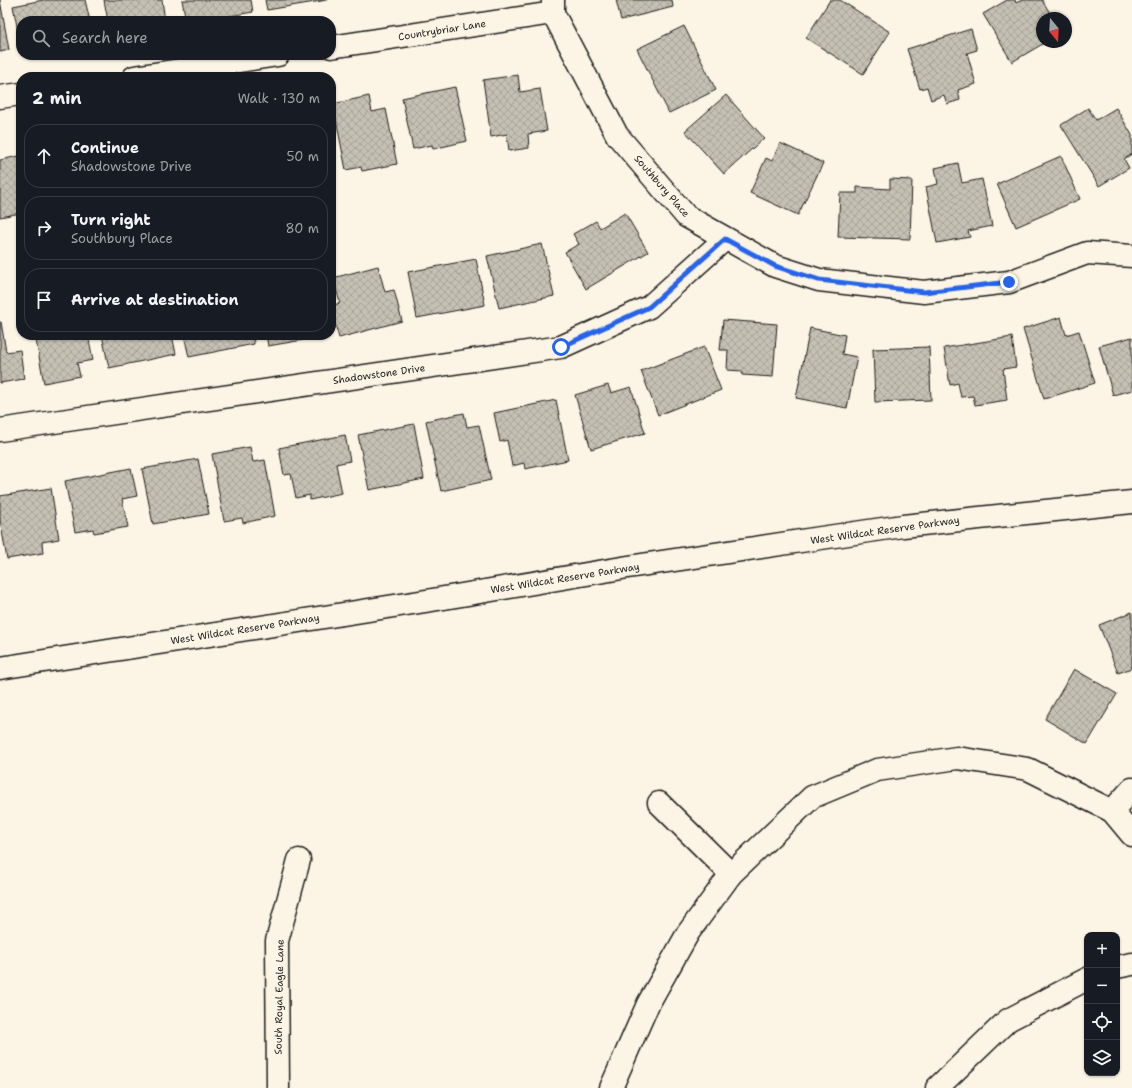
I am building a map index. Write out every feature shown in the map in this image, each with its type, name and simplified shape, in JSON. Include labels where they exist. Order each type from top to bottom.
[{"type":"street","name":"Countrybriar Lane","points":[[336,46],[553,7]]},
{"type":"street","name":"Southbury Place","points":[[553,7],[617,135],[686,216],[775,266],[819,280],[924,292],[1009,282],[1087,253],[1132,256]]},
{"type":"street","points":[[167,72],[245,60]]},
{"type":"street","points":[[0,98],[16,95]]},
{"type":"street","name":"Shadowstone Drive","points":[[0,430],[561,347],[649,307],[725,239]]},
{"type":"street","name":"West Wildcat Reserve Parkway","points":[[0,668],[432,600],[628,567],[806,540],[903,526],[1132,502]]},
{"type":"street","points":[[611,1088],[648,1004],[684,940],[731,874],[812,797],[877,770],[957,758],[1028,769],[1112,811],[1132,835]]},
{"type":"street","points":[[1112,811],[1132,789]]},
{"type":"street","points":[[659,803],[731,874]]},
{"type":"street","name":"South Royal Eagle Lane","points":[[278,1088],[278,941],[300,860]]},
{"type":"street","points":[[1120,966],[1132,964]]},
{"type":"street","points":[[937,1088],[1008,1020],[1084,981]]},
{"type":"building","points":[[0,0],[9,50],[0,52]]},
{"type":"building","points":[[43,0],[85,0],[89,16],[16,16],[16,21],[13,6]]},
{"type":"building","points":[[104,0],[162,0],[164,16],[107,16]]},
{"type":"building","points":[[182,0],[251,0],[253,12],[229,16],[185,16]]},
{"type":"building","points":[[265,0],[327,0],[267,10]]},
{"type":"building","points":[[616,0],[672,0],[673,7],[621,20]]},
{"type":"building","points":[[830,0],[840,0],[890,32],[863,74],[806,38]]},
{"type":"building","points":[[1007,0],[1015,0],[1016,3],[1022,0],[1042,0],[1049,12],[1036,12],[1036,48],[1012,62],[983,14]]},
{"type":"building","points":[[684,26],[716,90],[669,113],[637,49]]},
{"type":"building","points":[[971,29],[977,50],[967,53],[976,84],[958,90],[960,100],[947,104],[944,95],[931,100],[927,87],[920,89],[907,49]]},
{"type":"building","points":[[518,75],[520,92],[540,89],[547,131],[528,134],[529,148],[509,151],[507,134],[491,137],[483,80]]},
{"type":"building","points":[[455,87],[467,141],[433,149],[432,145],[413,149],[402,98]]},
{"type":"building","points":[[726,95],[764,138],[724,174],[685,131]]},
{"type":"building","points":[[369,96],[372,112],[386,109],[397,164],[362,171],[361,167],[346,170],[336,119],[336,103]]},
{"type":"building","points":[[1088,108],[1096,120],[1116,108],[1132,135],[1132,154],[1124,159],[1129,168],[1099,186],[1061,125]]},
{"type":"building","points":[[780,143],[823,163],[798,215],[750,193],[766,158],[772,161]]},
{"type":"building","points":[[1061,156],[1080,199],[1016,227],[997,184]]},
{"type":"building","points":[[16,157],[16,214],[0,217],[0,160]]},
{"type":"building","points":[[958,163],[962,183],[982,179],[992,226],[968,231],[970,237],[937,243],[926,187],[938,184],[935,168]]},
{"type":"building","points":[[890,179],[912,180],[910,239],[838,237],[840,193],[857,193],[857,187],[890,189]]},
{"type":"building","points":[[625,213],[648,252],[586,289],[565,252],[579,244],[573,234],[596,221],[600,228]]},
{"type":"building","points":[[542,244],[554,296],[499,308],[487,256]]},
{"type":"building","points":[[476,259],[485,305],[417,318],[408,272]]},
{"type":"building","points":[[378,266],[385,292],[394,290],[402,321],[339,338],[336,327],[336,304],[340,303],[336,289],[336,277]]},
{"type":"building","points":[[1061,317],[1066,335],[1079,331],[1095,383],[1044,399],[1023,329]]},
{"type":"building","points":[[723,320],[777,324],[773,377],[742,375],[742,371],[727,370],[728,350],[720,350]]},
{"type":"building","points":[[0,322],[6,352],[20,350],[24,379],[0,383]]},
{"type":"building","points":[[810,328],[845,335],[842,354],[857,357],[847,408],[796,398]]},
{"type":"building","points":[[1012,337],[1016,367],[1003,369],[1007,400],[975,405],[973,396],[961,397],[958,383],[950,385],[944,348]]},
{"type":"building","points":[[1132,337],[1132,390],[1113,395],[1099,346]]},
{"type":"building","points":[[36,340],[89,340],[93,360],[77,363],[80,376],[44,383]]},
{"type":"building","points":[[103,340],[173,340],[176,354],[109,368]]},
{"type":"building","points":[[185,340],[254,340],[254,344],[189,357]]},
{"type":"building","points":[[267,340],[303,340],[268,346]]},
{"type":"building","points":[[704,347],[721,390],[658,415],[641,371]]},
{"type":"building","points":[[929,347],[931,400],[875,402],[873,349]]},
{"type":"building","points":[[608,385],[611,393],[631,387],[645,433],[591,449],[575,395]]},
{"type":"building","points":[[556,400],[568,460],[525,469],[524,463],[512,466],[507,440],[500,442],[494,413]]},
{"type":"building","points":[[464,413],[467,427],[479,425],[491,480],[441,491],[426,421]]},
{"type":"building","points":[[414,424],[424,479],[369,490],[358,435]]},
{"type":"building","points":[[345,435],[350,461],[336,464],[342,493],[310,500],[310,495],[296,498],[291,474],[284,475],[279,448]]},
{"type":"building","points":[[250,447],[253,462],[265,460],[275,516],[243,523],[242,518],[224,521],[212,454]]},
{"type":"building","points":[[198,459],[209,514],[153,524],[142,469]]},
{"type":"building","points":[[131,468],[137,496],[122,499],[128,527],[94,533],[93,529],[75,532],[65,481]]},
{"type":"building","points":[[51,488],[59,539],[42,542],[43,553],[7,559],[0,520],[0,496]]},
{"type":"building","points":[[1132,612],[1132,668],[1118,673],[1099,625]]},
{"type":"building","points":[[1074,669],[1117,694],[1087,744],[1045,719]]},
{"type":"route","points":[[561,347],[649,307],[725,239],[775,266],[819,280],[924,292],[1009,282]]}]
